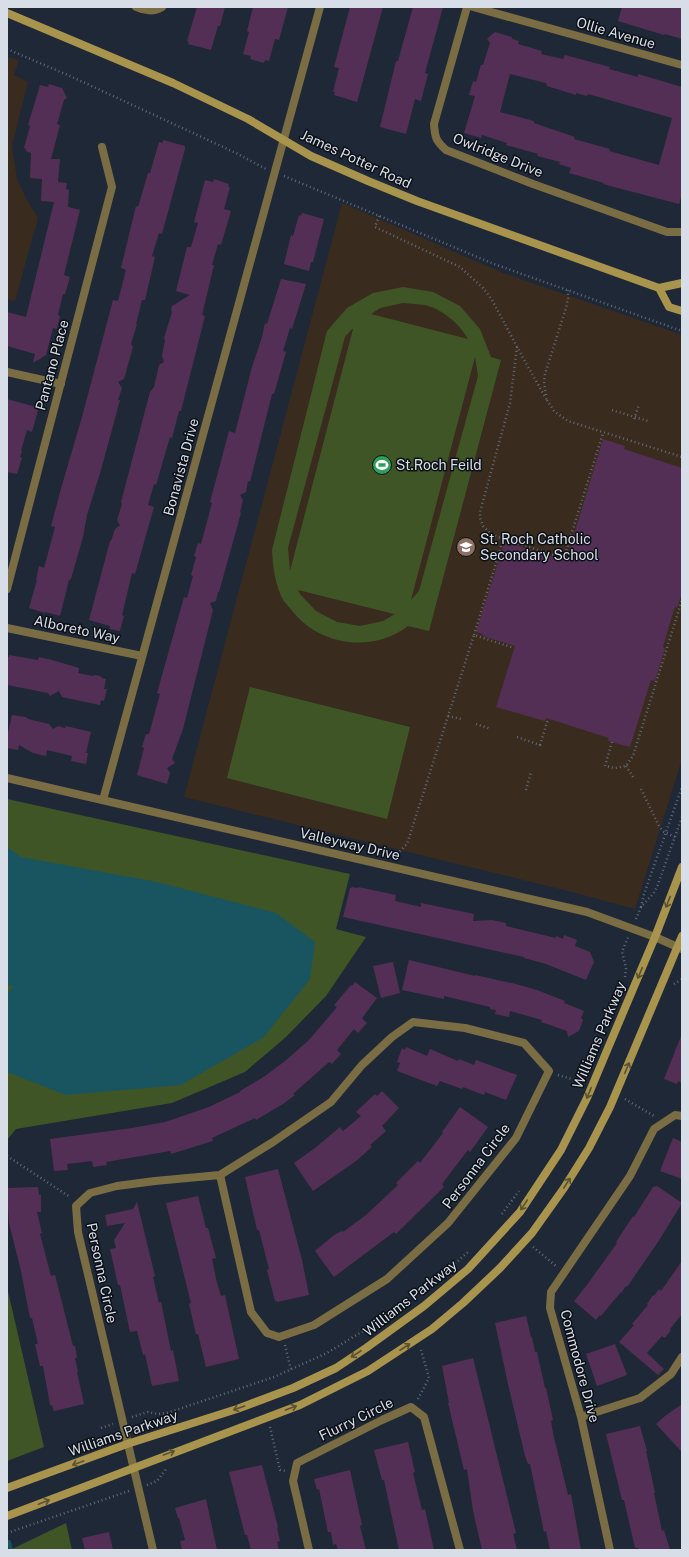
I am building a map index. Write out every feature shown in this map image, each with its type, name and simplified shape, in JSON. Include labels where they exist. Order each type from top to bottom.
[{"type":"main road","name":"James Potter Road","points":[[7,13],[173,83],[248,119],[311,156],[417,201],[659,288]]},
{"type":"main road","points":[[682,283],[659,288],[670,307],[682,311]]},
{"type":"main road","name":"Williams Parkway","points":[[7,1488],[127,1444],[237,1409],[293,1388],[336,1368],[424,1306],[468,1269],[520,1212],[561,1150],[586,1098],[655,937],[682,866]]},
{"type":"main road","points":[[7,1516],[306,1402],[368,1371],[432,1329],[463,1303],[500,1268],[532,1233],[590,1148],[610,1107],[680,948],[682,936]]},
{"type":"street","points":[[136,7],[152,10],[162,7]]},
{"type":"street","name":"Bonavista Drive","points":[[103,800],[285,140],[320,7]]},
{"type":"street","name":"Owlridge Drive","points":[[467,7],[434,124],[435,135],[439,143],[446,150],[555,192],[667,232],[682,232]]},
{"type":"street","name":"Ollie Avenue","points":[[473,7],[682,65]]},
{"type":"street","name":"Pantano Place","points":[[7,589],[112,187],[102,147]]},
{"type":"street","points":[[7,372],[61,384]]},
{"type":"street","name":"Alboreto Way","points":[[7,628],[142,656]]},
{"type":"street","name":"Valleyway Drive","points":[[7,778],[586,912],[655,937],[680,948]]},
{"type":"street","name":"Personna Circle","points":[[127,1444],[78,1232],[76,1206],[90,1193],[117,1186],[220,1175],[273,1142],[331,1102],[362,1065],[392,1036],[413,1022],[466,1028],[524,1043],[548,1071],[516,1138],[448,1223],[387,1279],[314,1326],[279,1337],[267,1333],[251,1312],[220,1175]]},
{"type":"street","name":"Commodore Drive","points":[[610,1550],[581,1417],[550,1308],[551,1292],[630,1176],[654,1129],[676,1115],[682,1116]]},
{"type":"street","points":[[581,1417],[640,1398],[671,1374],[682,1358]]},
{"type":"street","name":"Flurry Circle","points":[[294,1474],[297,1463],[411,1407],[424,1417],[460,1550]]},
{"type":"street","points":[[127,1444],[153,1550]]},
{"type":"street","points":[[294,1474],[293,1481],[309,1550]]},
{"type":"path","points":[[7,49],[90,85],[236,153],[254,163]]},
{"type":"path","points":[[298,183],[494,264],[682,331]]},
{"type":"path","points":[[379,216],[375,227],[460,267],[483,288],[492,300],[554,411],[563,418],[576,424],[682,457]]},
{"type":"path","points":[[548,402],[544,391],[544,382],[566,308],[568,290]]},
{"type":"path","points":[[517,347],[510,403],[479,516],[485,529],[492,536],[565,559],[603,432]]},
{"type":"path","points":[[635,418],[639,405]]},
{"type":"path","points":[[612,410],[648,421]]},
{"type":"path","points":[[387,866],[407,844],[503,540]]},
{"type":"path","points":[[612,742],[605,766],[615,768],[626,766],[633,756],[682,600]]},
{"type":"path","points":[[474,635],[514,648]]},
{"type":"path","points":[[448,716],[461,720]]},
{"type":"path","points":[[517,737],[539,746],[548,719]]},
{"type":"path","points":[[476,724],[491,729]]},
{"type":"path","points":[[626,766],[633,777]]},
{"type":"path","points":[[526,790],[531,772]]},
{"type":"path","points":[[623,984],[626,976],[626,968],[622,952],[641,907],[644,894],[682,787]]},
{"type":"path","points":[[641,789],[659,826],[666,833],[675,837]]},
{"type":"path","points":[[641,907],[653,894],[657,887],[682,817]]},
{"type":"path","points":[[557,1071],[558,1076],[582,1082],[579,1089]]},
{"type":"path","points":[[625,1099],[664,1122]]},
{"type":"path","points":[[7,1156],[69,1197],[82,1201]]},
{"type":"path","points":[[500,1216],[522,1188]]},
{"type":"path","points":[[533,1247],[565,1273]]},
{"type":"path","points":[[444,1274],[471,1248]]},
{"type":"path","points":[[148,1412],[158,1414],[168,1413],[291,1370],[327,1353],[367,1330],[402,1307]]},
{"type":"path","points":[[283,1335],[291,1370]]},
{"type":"path","points":[[413,1408],[429,1378],[422,1350]]},
{"type":"path","points":[[270,1428],[280,1470],[294,1474]]},
{"type":"path","points":[[7,1533],[112,1497]]},
{"type":"shaded area","points":[[7,57],[19,60],[14,75],[28,82],[12,146],[17,179],[28,202],[38,218],[15,301],[7,299]]},
{"type":"shaded area","name":"St. Roch Catholic Secondary School","points":[[342,203],[501,272],[682,335],[682,759],[635,909],[572,892],[184,797]]},
{"type":"green space","points":[[403,287],[433,292],[460,306],[480,329],[491,357],[501,360],[429,631],[408,626],[394,635],[379,640],[348,642],[332,638],[318,632],[305,623],[285,603],[276,582],[272,550],[327,331],[347,308],[373,293]],"holes":[[[403,303],[431,307],[450,318],[465,333],[468,339],[371,314],[380,308]],[[353,329],[290,571],[288,548],[345,337]],[[475,357],[478,376],[419,591],[411,600]],[[298,590],[395,614],[383,621],[360,626],[337,622],[316,611]]]},
{"type":"green space","points":[[250,687],[410,727],[387,819],[227,778]]},
{"type":"green space","points":[[7,799],[350,874],[336,929],[366,937],[326,996],[286,1037],[245,1072],[172,1103],[16,1129],[7,1140]]},
{"type":"green space","points":[[7,1287],[44,1447],[7,1461]]},
{"type":"green space","points":[[66,1523],[72,1550],[10,1550]]},
{"type":"water","points":[[7,847],[21,857],[157,882],[276,913],[315,942],[310,979],[264,1037],[181,1085],[66,1095],[7,1072],[7,995],[13,986],[7,985]]},
{"type":"building","points":[[197,7],[225,7],[211,50],[188,44],[189,42],[187,41]]},
{"type":"building","points":[[253,7],[288,7],[279,40],[275,39],[269,61],[265,60],[264,63],[250,59],[251,56],[243,54],[249,32],[247,31]]},
{"type":"building","points":[[350,7],[383,7],[357,102],[334,95],[335,92],[333,92],[339,68],[334,67]]},
{"type":"building","points":[[413,7],[443,7],[425,73],[428,74],[421,101],[415,99],[406,134],[380,127],[396,61],[398,61]]},
{"type":"building","points":[[622,7],[682,7],[682,39],[618,21]]},
{"type":"building","points":[[495,32],[512,37],[512,39],[519,41],[518,44],[542,51],[541,54],[563,59],[565,55],[610,67],[609,69],[638,77],[638,74],[682,87],[682,194],[679,204],[603,184],[604,183],[569,173],[571,168],[559,164],[560,162],[537,156],[538,154],[506,145],[507,143],[482,135],[481,138],[464,133],[475,96],[469,95],[473,81],[476,82],[481,65],[483,65],[490,43],[487,39]],"holes":[[[510,74],[546,83],[547,86],[576,95],[576,93],[587,96],[588,94],[672,118],[659,165],[609,151],[610,149],[574,139],[575,137],[534,123],[534,121],[500,112]]]},
{"type":"building","points":[[49,84],[62,88],[67,98],[64,100],[57,124],[60,125],[51,159],[60,159],[58,182],[67,183],[66,189],[69,190],[68,207],[80,210],[64,275],[70,277],[65,294],[63,294],[58,315],[60,316],[57,329],[53,328],[46,355],[33,363],[35,354],[7,346],[7,312],[26,317],[54,202],[41,201],[42,179],[30,178],[31,153],[26,151],[24,148],[30,126],[28,125],[40,85],[48,87]]},
{"type":"building","points":[[163,140],[185,146],[185,149],[162,234],[159,233],[152,256],[155,257],[145,300],[142,300],[131,344],[133,347],[124,379],[118,382],[122,388],[118,400],[120,400],[60,616],[45,613],[29,608],[37,580],[39,566],[44,568],[55,527],[51,526],[113,300],[118,301],[126,270],[121,268],[136,206],[138,207],[159,142],[163,143]]},
{"type":"building","points":[[214,179],[229,184],[228,187],[230,187],[224,209],[231,211],[221,245],[218,244],[212,265],[214,265],[202,315],[205,316],[181,411],[179,411],[172,438],[170,437],[156,485],[154,484],[148,505],[154,507],[135,574],[132,573],[122,615],[124,616],[120,631],[110,629],[110,626],[89,620],[110,541],[115,529],[120,525],[117,520],[122,504],[121,502],[150,392],[154,387],[159,365],[164,362],[162,356],[165,340],[164,338],[172,312],[172,306],[190,295],[176,291],[187,247],[191,247],[198,223],[194,222],[205,180],[213,182]]},
{"type":"building","points":[[302,213],[324,219],[313,262],[311,262],[309,271],[284,264],[291,235],[293,236],[299,215],[301,216]]},
{"type":"building","points":[[281,279],[306,284],[292,329],[290,328],[283,351],[286,352],[274,394],[272,394],[250,482],[248,481],[246,492],[240,495],[243,500],[241,513],[216,601],[210,603],[213,610],[183,729],[172,759],[175,763],[167,768],[170,773],[167,784],[137,775],[144,748],[142,747],[146,734],[149,734],[160,694],[157,693],[184,597],[187,598],[193,576],[191,575],[196,557],[194,556],[198,543],[201,544],[212,503],[210,502],[229,431],[235,433],[265,323],[267,324]]},
{"type":"building","points":[[7,399],[36,407],[35,409],[38,410],[32,432],[27,430],[21,451],[20,457],[22,458],[17,474],[7,472]]},
{"type":"building","points":[[603,439],[625,446],[624,449],[682,468],[682,593],[677,608],[675,607],[672,616],[663,647],[665,648],[655,681],[651,680],[630,747],[608,741],[609,738],[546,718],[545,721],[496,707],[515,646],[483,636],[483,634],[476,632],[504,544],[511,546],[512,544],[566,561]]},
{"type":"building","points":[[9,655],[38,660],[39,657],[52,660],[79,668],[78,673],[100,676],[106,679],[104,689],[107,689],[104,701],[101,700],[100,705],[62,697],[59,691],[50,696],[48,693],[7,685],[7,657],[9,657]]},
{"type":"building","points":[[12,715],[26,717],[28,719],[49,724],[53,729],[58,726],[65,728],[66,726],[91,732],[86,753],[88,753],[86,764],[71,761],[72,756],[47,750],[46,756],[33,753],[19,745],[18,750],[7,748],[7,737]]},
{"type":"building","points":[[352,887],[396,895],[395,901],[421,907],[421,903],[474,914],[473,921],[492,920],[506,923],[506,926],[556,938],[556,936],[563,939],[564,935],[577,940],[575,946],[590,952],[594,962],[586,980],[524,957],[343,917],[350,888]]},
{"type":"building","points":[[409,960],[516,984],[537,990],[565,1001],[564,1003],[584,1011],[581,1018],[583,1020],[579,1031],[568,1037],[567,1031],[541,1022],[542,1020],[510,1011],[509,1017],[495,1014],[496,1010],[490,1009],[490,1007],[444,996],[444,999],[402,990]]},
{"type":"building","points":[[393,962],[400,993],[381,998],[373,966]]},
{"type":"building","points":[[355,982],[377,998],[362,1018],[367,1023],[358,1033],[354,1029],[337,1050],[341,1054],[332,1064],[329,1062],[293,1094],[295,1095],[283,1104],[256,1120],[255,1118],[212,1138],[213,1141],[171,1154],[170,1151],[106,1162],[107,1165],[93,1167],[92,1161],[67,1164],[68,1170],[54,1171],[50,1139],[165,1122],[209,1107],[240,1092],[285,1061],[309,1040],[337,1007],[334,1005]]},
{"type":"building","points":[[681,1036],[682,1083],[678,1081],[677,1084],[664,1079]]},
{"type":"building","points":[[406,1047],[427,1056],[430,1049],[458,1061],[459,1059],[474,1065],[476,1060],[517,1075],[506,1100],[485,1092],[484,1095],[463,1087],[462,1089],[440,1081],[437,1086],[397,1071],[400,1063],[397,1062],[402,1048],[405,1050]]},
{"type":"building","points":[[382,1091],[399,1108],[382,1126],[386,1131],[370,1145],[372,1147],[356,1161],[313,1191],[294,1163],[340,1127],[343,1131],[361,1116],[356,1112],[375,1094],[377,1096]]},
{"type":"building","points":[[460,1107],[488,1127],[470,1152],[468,1150],[442,1184],[444,1187],[396,1234],[394,1232],[334,1277],[315,1251],[334,1235],[342,1231],[343,1232],[366,1215],[398,1185],[396,1183],[418,1161],[420,1163],[443,1133],[442,1132]]},
{"type":"building","points":[[673,1138],[682,1142],[682,1179],[660,1171]]},
{"type":"building","points":[[278,1169],[302,1260],[309,1295],[277,1302],[275,1301],[267,1270],[269,1269],[259,1230],[257,1230],[245,1177]]},
{"type":"building","points":[[657,1186],[682,1203],[658,1242],[627,1287],[626,1286],[596,1320],[574,1301],[617,1243],[616,1242],[653,1187]]},
{"type":"building","points":[[38,1187],[39,1195],[41,1195],[41,1212],[37,1212],[42,1233],[40,1234],[51,1276],[55,1275],[73,1346],[75,1346],[77,1372],[84,1404],[54,1411],[52,1405],[50,1405],[43,1366],[40,1366],[35,1344],[38,1344],[32,1318],[30,1318],[21,1271],[9,1223],[7,1188]]},
{"type":"building","points":[[198,1196],[206,1228],[208,1228],[216,1258],[212,1259],[217,1283],[221,1296],[225,1295],[239,1359],[206,1367],[198,1334],[196,1334],[189,1304],[191,1303],[166,1203]]},
{"type":"building","points":[[137,1202],[155,1276],[153,1277],[159,1303],[161,1302],[179,1381],[152,1386],[145,1354],[143,1355],[137,1331],[130,1332],[120,1285],[118,1285],[110,1249],[116,1248],[114,1240],[125,1223],[107,1226],[105,1215],[133,1209]]},
{"type":"building","points":[[682,1261],[682,1314],[665,1338],[662,1336],[647,1353],[664,1369],[658,1375],[619,1342],[634,1325],[632,1324],[648,1305],[647,1304],[653,1295],[654,1296],[659,1289],[661,1291]]},
{"type":"building","points":[[526,1316],[546,1388],[553,1420],[551,1421],[553,1433],[568,1495],[571,1494],[581,1550],[550,1550],[546,1531],[544,1532],[530,1464],[528,1464],[525,1456],[508,1384],[495,1323]]},
{"type":"building","points":[[615,1344],[627,1375],[597,1386],[586,1354]]},
{"type":"building","points":[[473,1358],[516,1533],[513,1534],[517,1550],[482,1550],[473,1511],[467,1469],[464,1470],[448,1403],[442,1366]]},
{"type":"building","points":[[682,1404],[682,1452],[656,1424]]},
{"type":"building","points":[[640,1426],[647,1451],[662,1531],[664,1530],[670,1550],[639,1550],[638,1548],[635,1548],[606,1434]]},
{"type":"building","points":[[408,1442],[415,1472],[413,1473],[422,1510],[425,1509],[434,1550],[399,1550],[384,1480],[382,1480],[374,1450]]},
{"type":"building","points":[[262,1465],[278,1527],[280,1541],[277,1542],[279,1550],[251,1550],[247,1535],[245,1535],[229,1472]]},
{"type":"building","points":[[350,1470],[366,1550],[338,1550],[336,1544],[333,1545],[331,1532],[328,1532],[319,1489],[317,1490],[314,1479]]},
{"type":"building","points":[[206,1499],[217,1550],[182,1550],[180,1541],[185,1540],[175,1508]]},
{"type":"building","points":[[109,1532],[113,1550],[85,1550],[82,1538]]},
{"type":"waterway","points":[[9,1542],[11,1550]]},
{"type":"place","name":"St.Roch Feild","points":[[382,465]]},
{"type":"place","name":"St. Roch Catholic Secondary School","points":[[466,547]]}]
